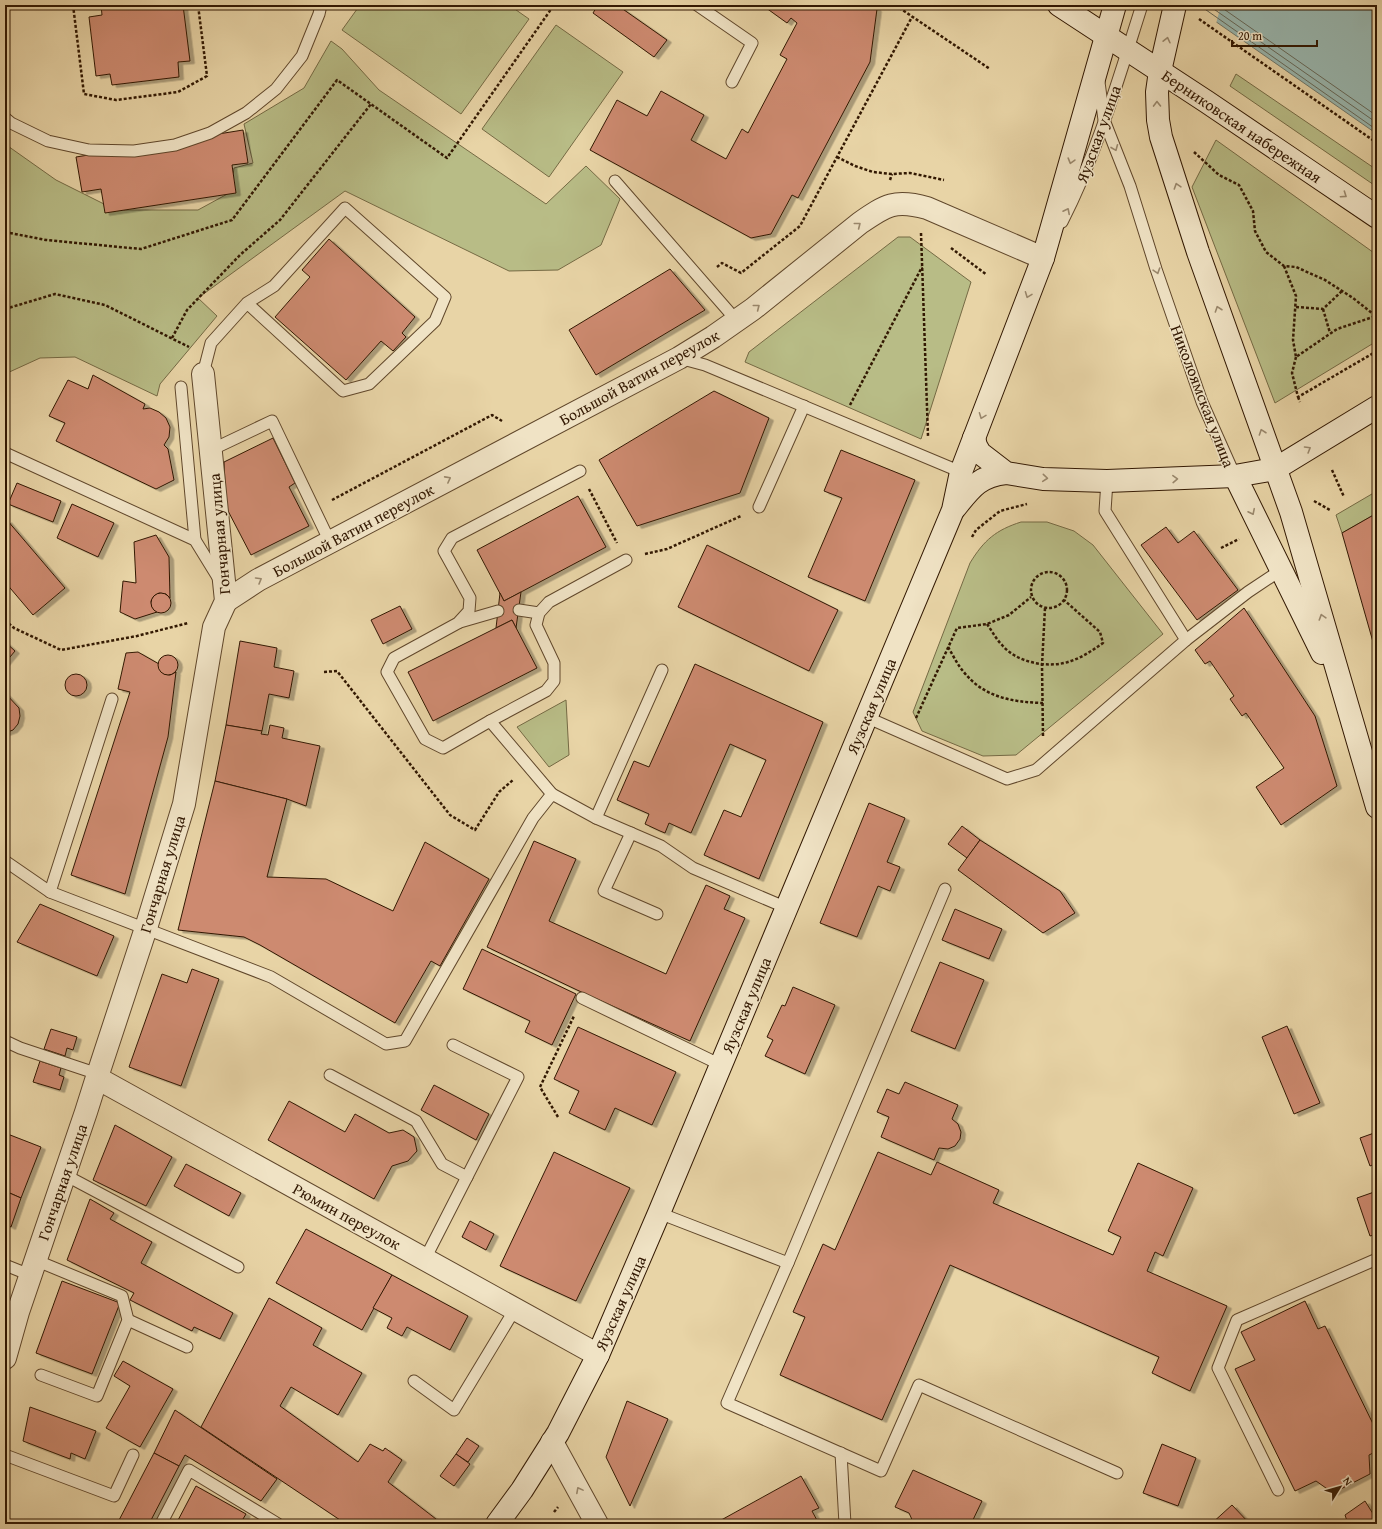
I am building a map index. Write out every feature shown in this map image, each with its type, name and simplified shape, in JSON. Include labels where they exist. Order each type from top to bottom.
[{"type":"main road","name":"Берниковская набережная","points":[[1059,5],[1377,217]]},
{"type":"main road","name":"Яузская улица","points":[[497,1524],[522,1490],[552,1442],[598,1355],[659,1213],[953,510],[961,472],[1043,258],[1115,5]]},
{"type":"main road","points":[[1160,71],[1175,7]]},
{"type":"main road","name":"Николоямская улица","points":[[1160,71],[1157,104],[1161,137],[1198,252],[1291,512],[1377,806]]},
{"type":"main road","name":"Большой Ватин переулок","points":[[226,595],[258,580],[325,533],[679,358],[737,321],[860,223],[887,207],[900,202],[927,208],[1043,258]]},
{"type":"main road","name":"Гончарная улица","points":[[5,1358],[18,1312],[65,1175],[146,928],[184,804],[214,627],[226,595],[211,450],[205,365]]},
{"type":"main road","points":[[974,438],[980,453],[1006,473],[1043,479],[1107,481],[1235,476],[1275,469],[1377,407]]},
{"type":"main road","name":"Яузская улица","points":[[953,510],[966,493],[980,480],[992,475],[1006,473]]},
{"type":"main road","name":"Николоямская улица","points":[[1235,476],[1349,708]]},
{"type":"main road","name":"Рюмин переулок","points":[[97,1076],[598,1355]]},
{"type":"main road","points":[[552,1442],[597,1524]]},
{"type":"lane","points":[[5,118],[11,123],[48,141],[89,150],[134,151],[175,145],[210,133],[246,113],[276,89],[302,56],[319,14],[320,5]]},
{"type":"lane","points":[[697,5],[752,43],[732,82]]},
{"type":"lane","name":"Яузская улица","points":[[1043,258],[1072,201],[1104,120],[1142,5]]},
{"type":"lane","name":"Николоямская улица","points":[[1097,70],[1104,120],[1130,186],[1156,269],[1202,402],[1235,476]]},
{"type":"lane","points":[[615,181],[737,321]]},
{"type":"lane","points":[[205,365],[210,343],[246,303],[274,286],[345,208],[445,297],[435,321],[369,384],[343,391],[246,303]]},
{"type":"lane","points":[[679,358],[705,365],[961,472]]},
{"type":"lane","points":[[181,387],[194,540],[226,595]]},
{"type":"lane","points":[[759,507],[804,406]]},
{"type":"lane","points":[[211,450],[272,421],[325,533]]},
{"type":"lane","points":[[5,453],[194,540]]},
{"type":"lane","points":[[458,623],[469,611],[470,598],[444,551],[452,538],[580,472]]},
{"type":"lane","points":[[1107,481],[1105,511],[1186,640]]},
{"type":"lane","points":[[498,611],[458,623],[394,658],[387,672],[425,739],[443,748],[546,691],[554,681],[554,663],[536,626],[539,612],[549,602],[626,560]]},
{"type":"lane","points":[[866,717],[1007,779],[1036,770],[1186,640],[1248,592],[1280,570]]},
{"type":"lane","points":[[519,610],[539,612]]},
{"type":"lane","points":[[596,818],[662,670]]},
{"type":"lane","points":[[50,892],[112,699]]},
{"type":"lane","points":[[490,721],[552,794],[596,818],[661,846],[693,868],[758,897],[787,908]]},
{"type":"lane","points":[[5,861],[50,892],[146,928],[174,941],[271,977],[386,1044],[405,1041],[533,818],[552,794]]},
{"type":"lane","points":[[631,833],[604,891],[657,914]]},
{"type":"lane","points":[[946,889],[788,1263],[727,1403],[881,1471],[919,1385],[1117,1473]]},
{"type":"lane","points":[[582,998],[721,1065]]},
{"type":"lane","points":[[5,1041],[20,1048],[97,1076]]},
{"type":"lane","points":[[425,1259],[518,1077],[453,1045]]},
{"type":"lane","points":[[330,1075],[416,1121],[442,1164],[467,1177]]},
{"type":"lane","points":[[65,1175],[238,1267]]},
{"type":"lane","points":[[659,1213],[788,1263]]},
{"type":"lane","points":[[1278,1490],[1218,1368],[1237,1320],[1377,1259]]},
{"type":"lane","points":[[5,1265],[33,1268],[122,1296],[128,1320],[97,1396],[41,1375]]},
{"type":"lane","points":[[414,1382],[454,1410],[516,1309]]},
{"type":"lane","points":[[128,1320],[187,1347]]},
{"type":"lane","points":[[841,1453],[845,1524]]},
{"type":"lane","points":[[5,1455],[114,1496],[133,1455]]},
{"type":"lane","points":[[161,1524],[189,1470],[278,1524]]},
{"type":"path","points":[[73,5],[84,94],[116,100],[178,92],[207,76],[198,5]]},
{"type":"path","points":[[5,232],[46,240],[141,249],[232,220],[337,80],[447,158],[554,5]]},
{"type":"path","points":[[895,5],[990,69]]},
{"type":"path","points":[[701,280],[722,263],[741,273],[800,226],[912,17]]},
{"type":"path","points":[[1198,18],[1377,143]]},
{"type":"path","points":[[172,338],[187,310],[240,255],[280,220],[371,104]]},
{"type":"path","points":[[1191,149],[1219,175],[1239,186],[1253,211],[1255,231],[1266,252],[1284,266],[1296,296],[1293,340],[1296,357],[1292,373],[1300,402]]},
{"type":"path","points":[[837,158],[873,172],[892,174],[910,173],[944,180]]},
{"type":"path","points":[[890,181],[892,174]]},
{"type":"path","points":[[921,227],[929,458]]},
{"type":"path","points":[[945,244],[987,275]]},
{"type":"path","points":[[1284,266],[1296,267],[1325,280],[1376,317]]},
{"type":"path","points":[[841,422],[922,267]]},
{"type":"path","points":[[1296,306],[1323,309],[1342,291]]},
{"type":"path","points":[[5,309],[55,294],[105,305],[172,338],[205,365]]},
{"type":"path","points":[[1323,309],[1330,334]]},
{"type":"path","points":[[1296,357],[1337,329],[1376,317]]},
{"type":"path","points":[[1298,397],[1377,351]]},
{"type":"path","points":[[325,533],[328,502],[492,416],[504,422]]},
{"type":"path","points":[[1332,470],[1344,497]]},
{"type":"path","points":[[580,472],[626,560],[667,549],[759,507]]},
{"type":"path","points":[[968,542],[976,530],[1000,511],[1033,503]]},
{"type":"path","points":[[1046,572],[1054,573],[1061,577],[1066,584],[1067,592],[1064,600],[1059,606],[1051,608],[1045,608],[1036,604],[1030,589],[1033,581],[1038,575],[1046,572]]},
{"type":"path","points":[[908,736],[957,628],[987,624],[1009,615],[1032,597]]},
{"type":"path","points":[[987,624],[1002,646],[1022,660],[1042,665],[1070,662],[1104,643],[1100,632],[1064,600]]},
{"type":"path","points":[[1044,764],[1042,665],[1045,608]]},
{"type":"path","points":[[5,620],[14,628],[61,650],[137,636],[193,623]]},
{"type":"path","points":[[948,647],[962,671],[978,687],[999,698],[1023,702],[1043,703]]},
{"type":"path","points":[[324,672],[337,672],[450,815],[475,830],[499,792]]},
{"type":"path","points":[[558,1117],[540,1087],[582,998]]},
{"type":"green space","points":[[360,5],[509,5],[529,19],[461,114],[342,30]]},
{"type":"green space","points":[[556,25],[623,72],[549,177],[482,129]]},
{"type":"green space","points":[[331,41],[342,49],[379,90],[546,204],[586,166],[620,199],[601,245],[558,270],[509,271],[345,191],[198,298],[217,316],[160,384],[157,396],[75,357],[40,358],[5,374],[5,144],[56,180],[116,210],[198,210],[231,192],[234,168],[253,163],[244,124],[304,88]]},
{"type":"green space","points":[[1236,74],[1377,170],[1377,187],[1230,86]]},
{"type":"green space","points":[[1216,140],[1377,255],[1377,341],[1275,403],[1192,187]]},
{"type":"green space","points":[[898,237],[910,237],[971,282],[921,439],[745,362],[749,352]]},
{"type":"green space","points":[[1377,491],[1377,513],[1342,533],[1336,515]]},
{"type":"green space","points":[[1021,522],[1047,522],[1074,531],[1093,545],[1163,634],[1016,755],[983,756],[922,731],[913,712],[970,563],[980,548],[991,537],[1012,525]]},
{"type":"green space","points":[[566,700],[569,755],[549,767],[517,727]]},
{"type":"water","points":[[1192,5],[1377,5],[1377,134]]},
{"type":"pier","points":[[1190,5],[1221,5],[1216,24],[1191,7]]},
{"type":"building","points":[[101,5],[183,5],[190,61],[178,62],[179,77],[112,85],[110,74],[96,76],[89,17],[102,15]]},
{"type":"building","points":[[598,5],[617,5],[667,40],[654,57],[593,13]]},
{"type":"building","points":[[762,5],[872,5],[877,9],[870,62],[798,198],[792,195],[771,234],[751,238],[590,150],[617,100],[647,116],[661,91],[704,115],[691,140],[726,159],[742,129],[748,133],[787,59],[780,55],[797,23],[791,18],[787,23]]},
{"type":"building","points":[[243,130],[248,163],[232,165],[236,193],[105,213],[101,189],[82,192],[76,157]]},
{"type":"building","points":[[329,239],[415,317],[402,333],[406,337],[393,351],[381,341],[346,380],[275,317],[310,277],[302,270]]},
{"type":"building","points":[[670,269],[705,310],[596,375],[569,330]]},
{"type":"building","points":[[93,375],[145,404],[143,409],[150,408],[159,412],[166,418],[170,427],[169,437],[164,445],[168,449],[174,480],[156,489],[56,441],[65,423],[49,416],[68,380],[88,389]]},
{"type":"building","points":[[714,391],[769,418],[740,493],[637,526],[599,460]]},
{"type":"building","points":[[273,438],[295,483],[289,487],[309,526],[251,555],[226,507],[224,462]]},
{"type":"building","points":[[841,450],[915,480],[865,601],[808,577],[842,498],[824,491]]},
{"type":"building","points":[[17,483],[61,501],[53,522],[8,504]]},
{"type":"building","points":[[578,496],[606,547],[504,601],[477,550]]},
{"type":"building","points":[[72,504],[114,523],[98,557],[57,538]]},
{"type":"building","points":[[1377,513],[1377,656],[1342,533]]},
{"type":"building","points":[[7,520],[65,588],[33,615],[5,582],[5,522]]},
{"type":"building","points":[[1166,527],[1178,543],[1194,531],[1238,590],[1197,620],[1141,545]]},
{"type":"building","points":[[156,535],[169,557],[170,598],[166,594],[159,593],[154,596],[151,601],[152,607],[157,612],[135,619],[120,612],[123,581],[136,583],[134,542]]},
{"type":"building","points":[[707,545],[838,610],[809,671],[678,607]]},
{"type":"building","points":[[521,592],[516,628],[512,620],[496,628],[500,593],[504,601]]},
{"type":"building","points":[[161,593],[168,596],[171,603],[168,610],[161,613],[154,610],[151,603],[154,596]]},
{"type":"building","points":[[400,606],[412,629],[383,644],[371,620]]},
{"type":"building","points":[[1244,608],[1315,716],[1337,786],[1281,825],[1256,787],[1284,768],[1246,713],[1242,716],[1230,699],[1234,696],[1210,661],[1205,664],[1195,650]]},
{"type":"building","points":[[512,620],[537,668],[433,721],[408,672]]},
{"type":"building","points":[[240,641],[277,648],[274,667],[294,671],[289,698],[269,694],[262,731],[226,725]]},
{"type":"building","points":[[5,642],[15,651],[5,663]]},
{"type":"building","points":[[138,652],[159,664],[160,670],[164,674],[170,675],[176,672],[168,737],[125,894],[71,875],[130,692],[118,689],[126,653]]},
{"type":"building","points":[[168,655],[175,658],[178,665],[175,672],[168,675],[161,672],[158,665],[161,658]]},
{"type":"building","points":[[695,664],[823,722],[759,879],[704,855],[724,810],[741,817],[766,760],[730,744],[691,833],[669,823],[665,833],[660,831],[645,824],[649,814],[617,800],[634,761],[649,767]]},
{"type":"building","points":[[76,674],[84,677],[87,685],[84,693],[76,696],[68,693],[65,685],[68,677]]},
{"type":"building","points":[[5,693],[19,708],[20,716],[18,724],[13,730],[5,733]]},
{"type":"building","points":[[226,725],[262,731],[261,734],[268,735],[270,725],[284,728],[282,738],[320,746],[306,806],[287,799],[215,781]]},
{"type":"building","points":[[215,781],[287,799],[267,877],[326,879],[393,911],[425,842],[489,879],[440,966],[431,961],[395,1023],[244,937],[178,930]]},
{"type":"building","points":[[869,803],[905,818],[887,862],[900,867],[890,891],[878,886],[857,937],[820,923]]},
{"type":"building","points":[[962,826],[980,840],[967,858],[948,844]]},
{"type":"building","points":[[980,840],[1060,891],[1075,913],[1043,933],[958,870]]},
{"type":"building","points":[[534,841],[576,859],[549,921],[666,974],[706,885],[730,896],[724,909],[745,918],[690,1041],[577,990],[487,947]]},
{"type":"building","points":[[40,904],[114,936],[97,976],[17,942]]},
{"type":"building","points":[[955,909],[1002,929],[989,959],[942,940]]},
{"type":"building","points":[[482,949],[576,994],[552,1045],[525,1032],[530,1021],[463,989]]},
{"type":"building","points":[[940,962],[984,980],[955,1049],[911,1031]]},
{"type":"building","points":[[192,969],[219,979],[181,1086],[129,1067],[162,974],[187,983]]},
{"type":"building","points":[[793,987],[835,1005],[805,1074],[765,1056],[773,1040],[767,1037],[782,1005],[785,1006]]},
{"type":"building","points":[[1287,1026],[1320,1103],[1294,1114],[1262,1037]]},
{"type":"building","points":[[578,1027],[676,1072],[652,1125],[615,1108],[605,1130],[569,1113],[579,1091],[554,1079]]},
{"type":"building","points":[[51,1029],[77,1037],[73,1050],[67,1048],[65,1056],[44,1049]]},
{"type":"building","points":[[40,1061],[61,1068],[59,1075],[64,1077],[60,1090],[33,1082]]},
{"type":"building","points":[[905,1082],[958,1105],[952,1119],[958,1124],[961,1132],[960,1139],[955,1146],[948,1149],[939,1148],[934,1160],[881,1137],[889,1117],[877,1112],[887,1089],[899,1094]]},
{"type":"building","points":[[434,1085],[489,1114],[476,1140],[421,1110]]},
{"type":"building","points":[[289,1101],[345,1132],[355,1114],[389,1133],[403,1130],[414,1137],[417,1151],[408,1161],[392,1166],[374,1199],[268,1140]]},
{"type":"building","points":[[115,1125],[172,1157],[146,1206],[93,1180]]},
{"type":"building","points":[[1377,1132],[1377,1163],[1370,1166],[1360,1138]]},
{"type":"building","points":[[5,1133],[41,1147],[21,1198],[5,1191]]},
{"type":"building","points":[[554,1152],[630,1188],[576,1301],[500,1266]]},
{"type":"building","points":[[878,1152],[931,1175],[937,1162],[999,1190],[993,1203],[1113,1255],[1121,1237],[1108,1231],[1138,1163],[1193,1188],[1163,1256],[1155,1252],[1147,1271],[1227,1306],[1190,1391],[1152,1373],[1159,1357],[950,1265],[882,1420],[780,1375],[805,1317],[793,1312],[823,1244],[835,1250]]},
{"type":"building","points":[[186,1164],[241,1193],[229,1216],[174,1186]]},
{"type":"building","points":[[5,1191],[21,1198],[11,1227],[5,1224]]},
{"type":"building","points":[[1377,1191],[1377,1234],[1370,1236],[1357,1198]]},
{"type":"building","points":[[90,1199],[114,1213],[110,1219],[152,1242],[141,1263],[233,1313],[220,1339],[194,1327],[192,1331],[130,1300],[134,1293],[67,1260]]},
{"type":"building","points":[[470,1221],[494,1234],[486,1250],[462,1237]]},
{"type":"building","points":[[306,1229],[392,1275],[362,1330],[276,1283]]},
{"type":"building","points":[[392,1275],[468,1316],[450,1350],[407,1327],[402,1336],[387,1328],[392,1318],[373,1308]]},
{"type":"building","points":[[62,1281],[120,1303],[92,1374],[36,1353]]},
{"type":"building","points":[[269,1298],[322,1328],[313,1345],[362,1373],[338,1415],[291,1387],[280,1406],[358,1462],[370,1444],[383,1451],[385,1448],[402,1460],[388,1482],[436,1519],[432,1524],[346,1524],[201,1427]]},
{"type":"building","points":[[1305,1301],[1318,1329],[1325,1326],[1377,1432],[1377,1451],[1369,1455],[1370,1474],[1333,1493],[1316,1481],[1295,1491],[1235,1369],[1255,1360],[1241,1332]]},
{"type":"building","points":[[123,1361],[173,1389],[140,1447],[106,1428],[130,1386],[114,1376]]},
{"type":"building","points":[[627,1401],[668,1419],[630,1506],[606,1457]]},
{"type":"building","points":[[30,1407],[96,1431],[85,1459],[71,1453],[70,1459],[23,1441]]},
{"type":"building","points":[[175,1410],[277,1479],[261,1501],[185,1455],[179,1466],[154,1453]]},
{"type":"building","points":[[467,1438],[479,1446],[468,1462],[456,1454]]},
{"type":"building","points":[[1162,1444],[1196,1458],[1178,1506],[1143,1493]]},
{"type":"building","points":[[154,1453],[179,1466],[149,1524],[117,1524]]},
{"type":"building","points":[[456,1454],[470,1464],[454,1486],[440,1476]]},
{"type":"building","points":[[913,1470],[982,1501],[971,1524],[914,1524],[909,1513],[895,1507]]},
{"type":"building","points":[[801,1476],[819,1508],[812,1511],[819,1524],[714,1524]]},
{"type":"building","points":[[196,1486],[246,1514],[240,1524],[176,1524]]},
{"type":"building","points":[[1365,1501],[1375,1517],[1377,1516],[1377,1524],[1348,1524],[1345,1515]]},
{"type":"building","points":[[1232,1505],[1250,1524],[1211,1524]]},
{"type":"building","points":[[171,1521],[176,1524],[169,1524]]}]
